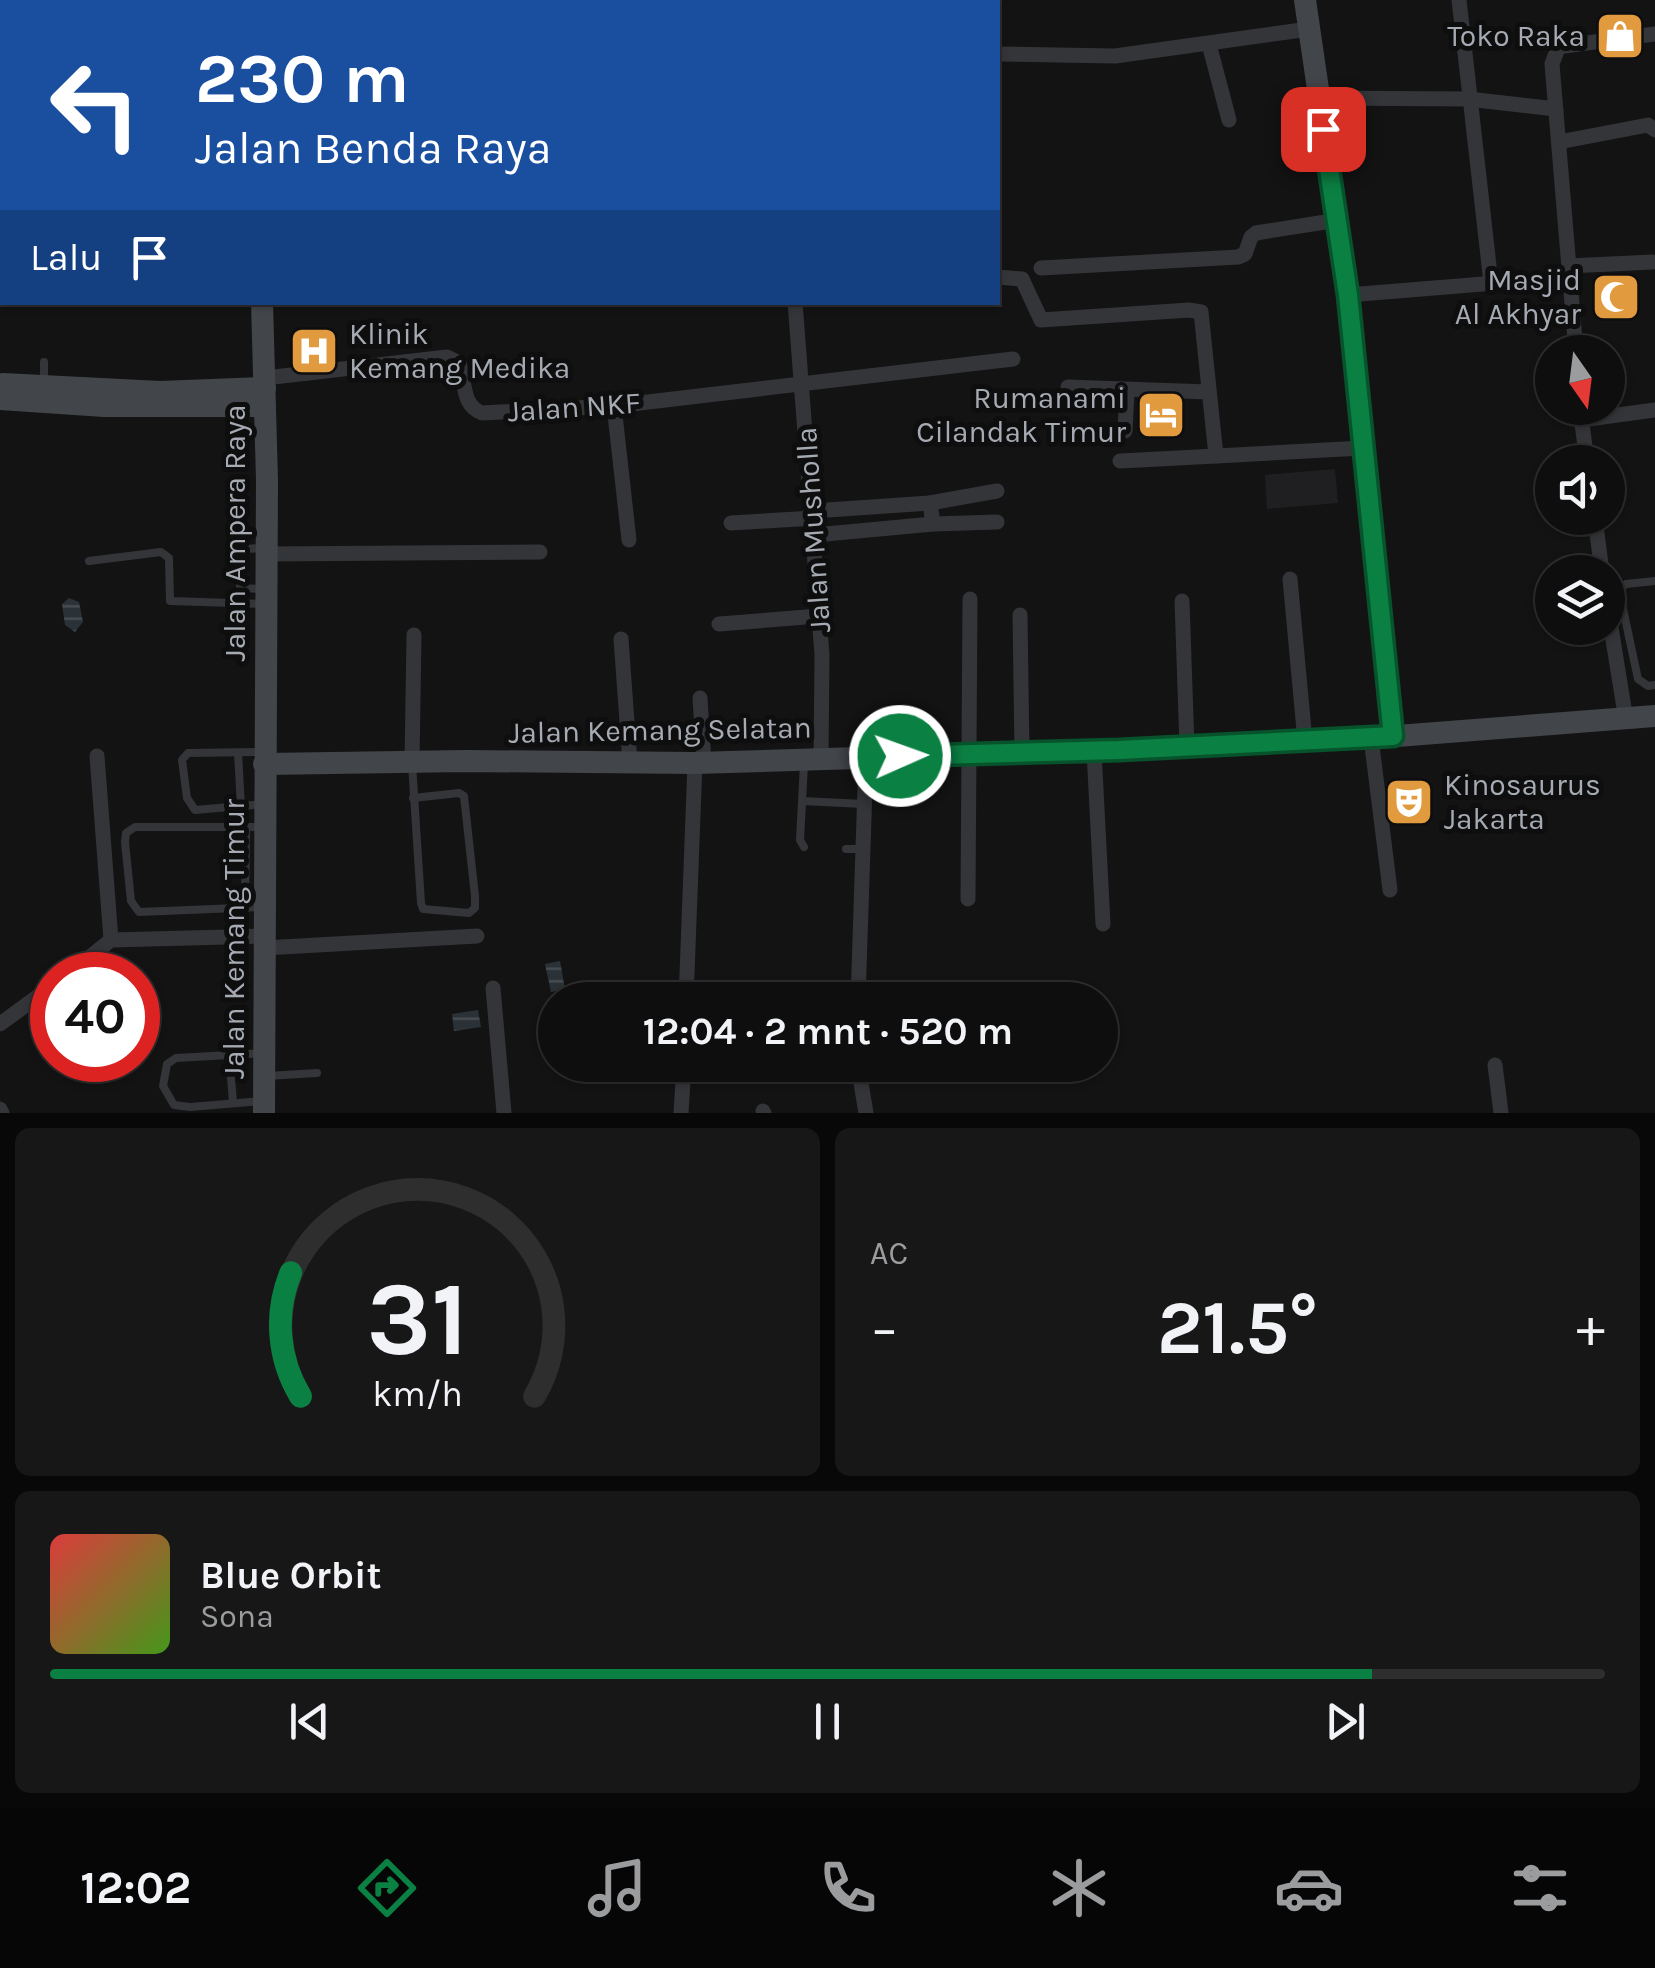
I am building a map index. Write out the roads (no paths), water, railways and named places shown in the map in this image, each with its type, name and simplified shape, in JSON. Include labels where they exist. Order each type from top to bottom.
[{"type":"street","points":[[1305,0],[1348,295],[1362,448],[1390,890]]},
{"type":"street","points":[[1459,0],[1491,283]]},
{"type":"street","points":[[1000,54],[1100,56],[1310,30]]},
{"type":"street","points":[[1575,335],[1552,64],[1558,48],[1564,46],[1655,34]]},
{"type":"street","points":[[1209,44],[1229,120]]},
{"type":"street","points":[[1318,98],[1468,99],[1556,109]]},
{"type":"street","points":[[1560,142],[1648,126],[1655,130]]},
{"type":"street","points":[[1041,268],[1238,257],[1245,254],[1256,233],[1338,220]]},
{"type":"street","points":[[1348,295],[1491,283],[1652,262]]},
{"type":"street","points":[[1000,277],[1022,279],[1041,320],[1198,310],[1205,328],[1216,456]]},
{"type":"street","name":"Jalan Ampera Raya","points":[[262,305],[264,758]]},
{"type":"street","name":"Jalan Musholla","points":[[795,305],[819,616],[813,760]]},
{"type":"street","name":"Jalan NKF","points":[[265,391],[447,358],[459,363],[467,400],[478,412],[614,406],[1013,359]]},
{"type":"street","points":[[0,384],[44,374],[160,392],[265,391]]},
{"type":"street","points":[[1068,387],[1210,392]]},
{"type":"street","points":[[0,398],[104,406],[265,391]]},
{"type":"street","points":[[1125,431],[1127,391]]},
{"type":"street","points":[[614,406],[629,540]]},
{"type":"street","points":[[1625,412],[1655,410]]},
{"type":"street","points":[[1120,461],[1362,448]]},
{"type":"street","points":[[814,521],[997,490]]},
{"type":"street","points":[[930,503],[932,524]]},
{"type":"street","points":[[730,523],[998,522]]},
{"type":"street","points":[[265,551],[540,552]]},
{"type":"street","points":[[1290,579],[1305,741]]},
{"type":"street","points":[[968,899],[970,599]]},
{"type":"street","points":[[1182,601],[1186,747]]},
{"type":"street","points":[[1020,615],[1022,753]]},
{"type":"street","points":[[719,624],[819,616]]},
{"type":"street","points":[[412,763],[414,635]]},
{"type":"street","points":[[621,639],[630,763]]},
{"type":"street","points":[[1614,645],[1626,720]]},
{"type":"street","points":[[687,982],[700,698]]},
{"type":"street","name":"Jalan Kemang Selatan","points":[[264,758],[412,763],[813,760],[1382,737],[1655,716]]},
{"type":"street","points":[[1094,750],[1103,924]]},
{"type":"street","points":[[97,756],[111,940]]},
{"type":"street","points":[[858,982],[854,849],[864,804],[866,757]]},
{"type":"street","name":"Jalan Kemang Timur","points":[[264,758],[254,816],[255,907],[264,942],[264,1107]]},
{"type":"street","points":[[96,952],[111,940],[264,942],[477,936]]},
{"type":"street","points":[[493,988],[504,1113]]},
{"type":"street","points":[[0,1024],[30,1002]]},
{"type":"street","points":[[1495,1065],[1500,1113]]},
{"type":"street","points":[[681,1113],[683,1082]]},
{"type":"street","points":[[861,1082],[866,1113]]},
{"type":"lane","points":[[90,560],[161,552],[169,558],[170,601],[265,596]]},
{"type":"lane","points":[[1655,582],[1626,584],[1619,590],[1638,679],[1640,683],[1655,685]]},
{"type":"lane","points":[[238,753],[254,816]]},
{"type":"lane","points":[[254,816],[195,810],[189,805],[182,760],[188,754],[238,753],[264,758]]},
{"type":"lane","points":[[804,848],[800,840],[802,801],[813,760]]},
{"type":"lane","points":[[412,763],[413,798],[422,909],[472,911],[475,896],[464,796],[459,793],[413,798]]},
{"type":"lane","points":[[802,801],[864,804]]},
{"type":"lane","points":[[254,816],[223,825],[135,827],[126,833],[125,842],[131,902],[138,912],[255,907]]},
{"type":"lane","points":[[230,1054],[233,1102]]},
{"type":"lane","points":[[264,1107],[233,1102],[174,1105],[163,1086],[167,1064],[176,1058],[230,1054],[263,1065],[317,1073]]},
{"type":"place","name":"Toko Raka","points":[[1620,36]]},
{"type":"place","name":"Masjid Al Akhyar","points":[[1616,297]]},
{"type":"place","name":"Klinik Kemang Medika","points":[[314,351]]},
{"type":"place","name":"Rumanami Cilandak Timur","points":[[1161,415]]},
{"type":"place","name":"Kinosaurus Jakarta","points":[[1409,802]]}]
